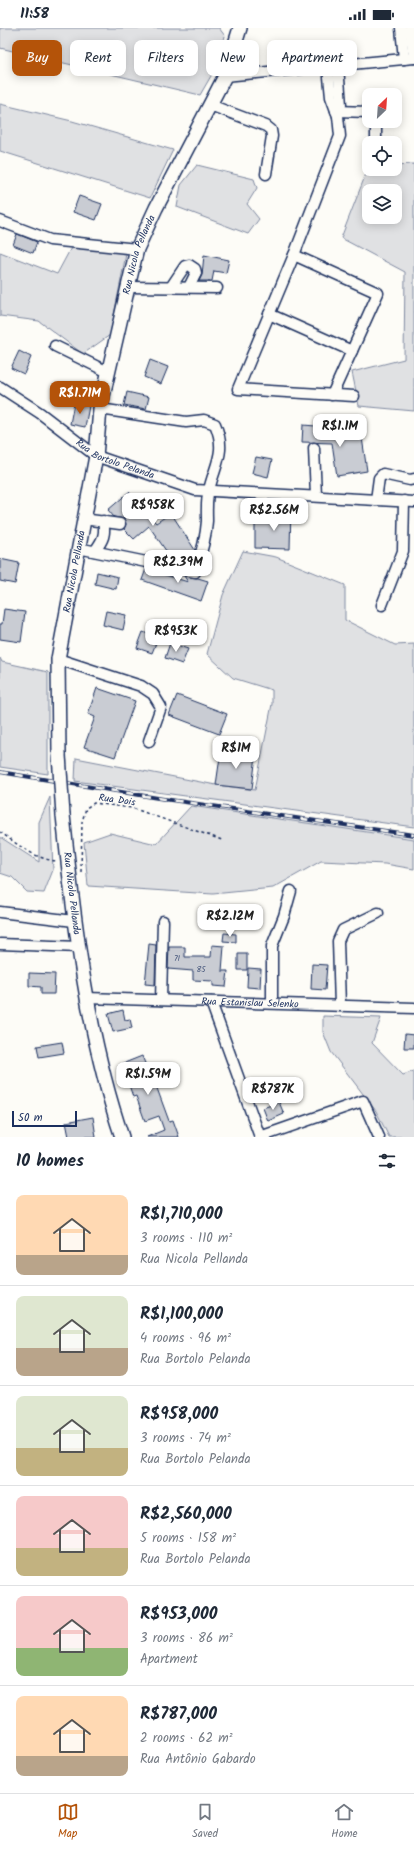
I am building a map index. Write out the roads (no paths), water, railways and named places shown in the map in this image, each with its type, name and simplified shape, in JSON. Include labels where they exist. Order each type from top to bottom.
[{"type":"main road","name":"Rua Nicola Pellanda","points":[[236,40],[240,28]]},
{"type":"main road","name":"Rua Nicola Pellanda","points":[[122,1137],[114,1114],[86,998],[74,921],[63,815],[59,755],[58,659],[96,456],[100,409],[137,249],[156,208],[225,76]]},
{"type":"street","points":[[401,28],[411,58]]},
{"type":"street","points":[[410,28],[411,58]]},
{"type":"street","points":[[357,64],[411,58]]},
{"type":"street","points":[[332,76],[331,97],[337,113],[340,136],[294,255],[238,389],[354,396]]},
{"type":"street","points":[[210,105],[266,126],[271,130],[272,136],[266,174]]},
{"type":"street","points":[[337,113],[362,112]]},
{"type":"street","points":[[0,221],[50,240],[137,249]]},
{"type":"street","points":[[294,255],[378,293],[332,395]]},
{"type":"street","points":[[171,287],[185,266],[190,265],[195,269],[196,273],[189,287]]},
{"type":"street","points":[[128,287],[217,288]]},
{"type":"street","points":[[269,314],[352,351]]},
{"type":"street","points":[[55,346],[108,372]]},
{"type":"street","name":"Rua Bortolo Pelanda","points":[[0,388],[40,413],[96,456],[195,490],[409,502]]},
{"type":"street","points":[[78,548],[195,572],[202,552],[207,523],[208,491],[219,457],[221,437],[215,424],[204,420],[186,422],[100,409]]},
{"type":"street","points":[[314,448],[316,496]]},
{"type":"street","points":[[376,500],[379,478],[383,474],[410,480],[414,479]]},
{"type":"street","points":[[382,605],[404,552],[409,502]]},
{"type":"street","points":[[83,519],[120,524]]},
{"type":"street","points":[[95,551],[104,539],[105,531],[103,521]]},
{"type":"street","points":[[58,659],[141,686],[153,694],[161,707],[149,741]]},
{"type":"street","points":[[272,1003],[272,946],[284,916],[291,892]]},
{"type":"street","points":[[0,912],[74,921]]},
{"type":"street","points":[[340,1006],[338,941],[343,930],[378,913]]},
{"type":"street","points":[[161,1000],[164,921]]},
{"type":"street","points":[[0,944],[79,947]]},
{"type":"street","name":"Rua Estanislau Selenko","points":[[86,998],[414,1008]]},
{"type":"street","points":[[211,1002],[260,1137],[363,1101],[380,1137]]},
{"type":"railway","points":[[0,772],[164,799],[414,835]]}]
